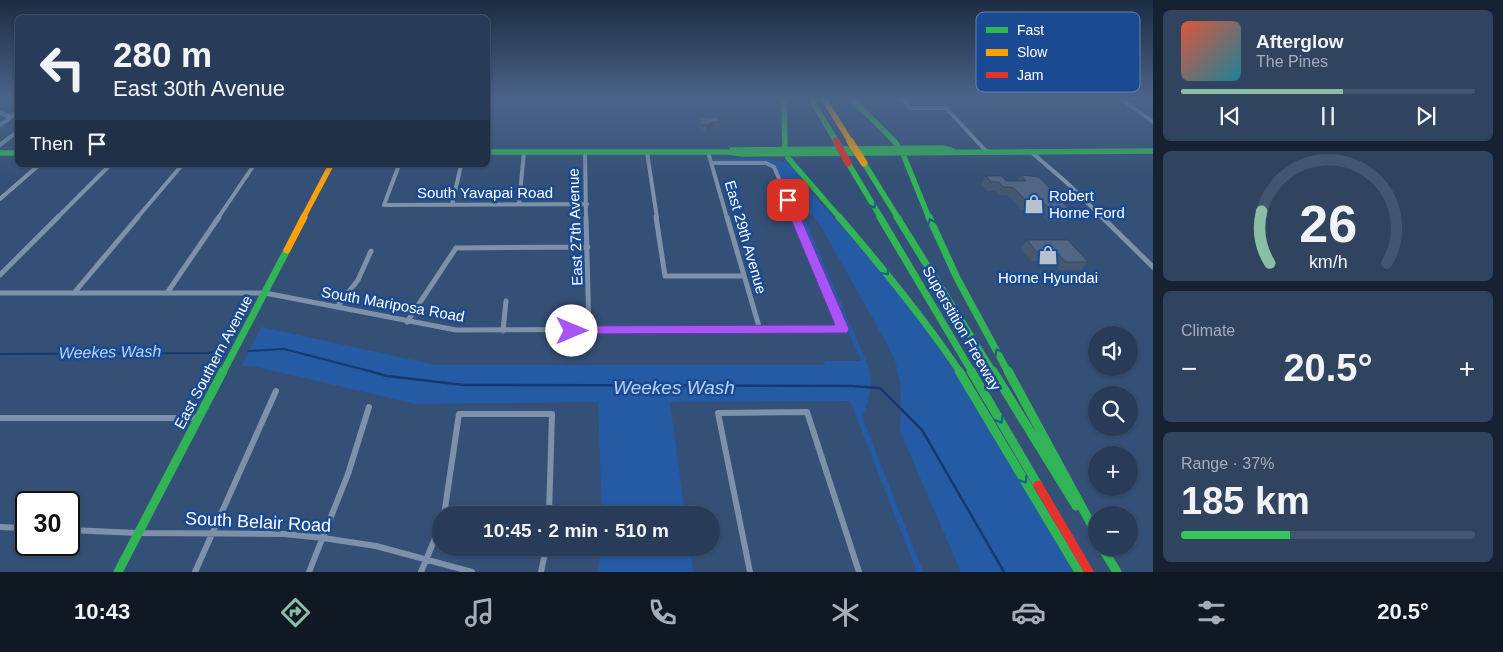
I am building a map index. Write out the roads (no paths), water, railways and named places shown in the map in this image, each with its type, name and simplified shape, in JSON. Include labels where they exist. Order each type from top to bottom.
[{"type":"main road","points":[[785,126],[788,158],[894,281],[935,335],[960,373],[1079,572]]},
{"type":"main road","name":"Superstition Freeway","points":[[827,126],[1089,572]]},
{"type":"main road","name":"Superstition Freeway","points":[[841,126],[1088,525]]},
{"type":"main road","points":[[877,126],[901,151],[938,239],[957,278],[1088,518]]},
{"type":"main road","points":[[490,152],[727,152],[742,148],[786,151],[901,151],[947,154],[986,151],[1153,151]]},
{"type":"main road","points":[[0,153],[15,153]]},
{"type":"main road","name":"East Southern Avenue","points":[[118,572],[330,167]]},
{"type":"main road","points":[[1108,556],[1115,568]]},
{"type":"street","points":[[962,126],[986,151]]},
{"type":"street","points":[[0,145],[15,133]]},
{"type":"street","points":[[1030,151],[1066,182],[1153,267]]},
{"type":"street","points":[[519,204],[524,152]]},
{"type":"street","name":"East 27th Avenue","points":[[585,152],[590,331]]},
{"type":"street","points":[[647,152],[665,276],[744,276]]},
{"type":"street","name":"East 29th Avenue","points":[[708,152],[760,330]]},
{"type":"street","name":"South Mariposa Road","points":[[0,293],[265,293],[456,330],[843,329],[774,167],[770,164],[711,163]]},
{"type":"street","points":[[0,198],[37,167]]},
{"type":"street","points":[[0,275],[108,167]]},
{"type":"street","points":[[74,292],[180,167]]},
{"type":"street","points":[[167,293],[253,167]]},
{"type":"street","name":"South Yavapai Road","points":[[398,167],[384,205],[587,204]]},
{"type":"street","points":[[452,204],[461,167]]},
{"type":"street","points":[[407,322],[456,248],[588,247]]},
{"type":"street","points":[[337,307],[358,280],[371,251]]},
{"type":"street","points":[[503,331],[506,301]]},
{"type":"street","points":[[195,572],[276,391]]},
{"type":"street","points":[[309,572],[348,474],[369,407]]},
{"type":"street","points":[[750,572],[718,413],[807,412],[858,572]]},
{"type":"street","points":[[445,506],[459,414],[552,414],[549,506]]},
{"type":"street","points":[[0,418],[199,418]]},
{"type":"street","points":[[0,527],[15,528]]},
{"type":"street","name":"South Belair Road","points":[[80,530],[138,533],[284,534],[323,538],[376,546],[472,572]]},
{"type":"street","points":[[422,572],[432,548]]},
{"type":"street","points":[[541,572],[544,556]]},
{"type":"waterway","name":"Weekes Wash","points":[[248,351],[284,349],[373,372]]},
{"type":"waterway","name":"Weekes Wash","points":[[0,354],[208,353],[221,351]]},
{"type":"waterway","name":"Weekes Wash","points":[[369,371],[387,376],[464,385],[852,386],[880,388],[922,430],[1004,572]]},
{"type":"place","name":"Robert Horne Ford","points":[[1034,204]]},
{"type":"place","name":"Horne Hyundai","points":[[1048,255]]}]
